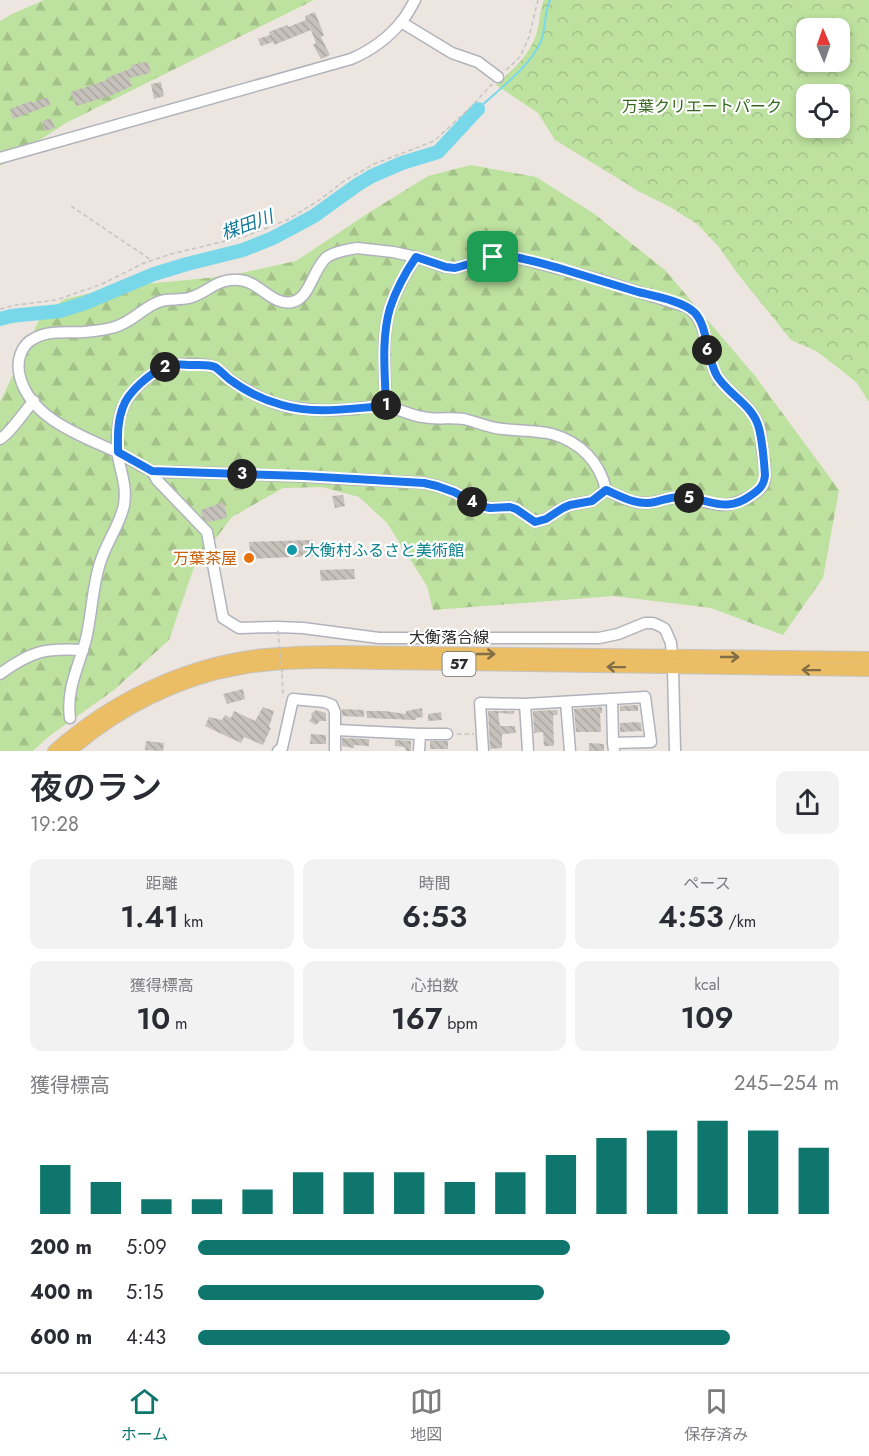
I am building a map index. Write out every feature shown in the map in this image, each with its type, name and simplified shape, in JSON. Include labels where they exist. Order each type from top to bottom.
[{"type":"main road","name":"大衡落合線","points":[[54,751],[72,734],[149,687],[191,670],[273,654],[334,652],[581,654],[673,662],[869,670]]},
{"type":"main road","name":"大衡落合線","points":[[70,751],[104,724],[150,698],[216,673],[248,667],[321,662],[673,662],[869,658]]},
{"type":"street","points":[[0,158],[351,59],[376,45],[402,22],[415,0]]},
{"type":"street","points":[[402,22],[452,53],[478,62],[498,77]]},
{"type":"street","points":[[373,249],[416,257],[455,268],[501,255],[521,258],[678,303],[693,311],[703,327],[711,364],[718,377],[749,409],[759,426],[764,483],[760,489],[746,499],[722,506],[681,496],[642,503],[631,501],[606,490],[592,501],[570,505],[546,519],[535,522],[516,509],[480,506],[454,492],[424,483],[152,471],[118,452],[68,430],[41,410],[20,378],[19,358],[27,343],[35,338],[46,334],[84,332],[117,326],[131,320],[160,301],[189,298],[212,286],[231,280],[251,282],[277,300],[285,303],[295,302],[302,297],[322,262],[337,252],[346,250],[373,249]]},
{"type":"street","points":[[386,406],[385,337],[387,321],[395,294],[416,257]]},
{"type":"street","points":[[70,718],[69,693],[83,650],[95,580],[100,562],[123,508],[125,484],[118,452],[120,416],[127,398],[134,390],[164,367],[203,365],[213,367],[244,389],[281,405],[298,408],[335,410],[386,406],[424,418],[464,420],[492,428],[553,435],[579,447],[588,456],[603,477],[606,490]]},
{"type":"street","points":[[0,438],[8,433],[34,401]]},
{"type":"street","points":[[152,471],[157,480],[207,532],[223,618],[239,628],[303,628],[379,638],[599,638],[618,634],[645,623],[660,626],[665,629],[671,644],[675,751]]},
{"type":"street","points":[[0,674],[20,661],[44,651],[59,648],[83,650]]},
{"type":"street","points":[[483,751],[480,703],[525,704],[645,697],[651,742],[614,747],[612,699]]},
{"type":"street","points":[[278,751],[282,748],[288,698],[332,705],[335,712],[335,751]]},
{"type":"street","points":[[566,702],[570,751]]},
{"type":"street","points":[[525,704],[528,751]]},
{"type":"street","points":[[336,730],[447,734]]},
{"type":"street","points":[[419,751],[420,734]]},
{"type":"path","points":[[0,309],[56,300],[102,284],[171,254],[246,236],[287,220],[344,181],[374,164],[434,141],[520,57],[529,37],[538,0]]},
{"type":"path","points":[[71,206],[151,261]]},
{"type":"path","points":[[278,631],[282,674],[288,698]]},
{"type":"path","points":[[447,734],[481,734]]},
{"type":"green space","points":[[44,0],[314,0],[66,123],[0,166],[0,21]]},
{"type":"green space","name":"万葉クリエートパーク","points":[[544,0],[869,0],[869,402],[857,383],[836,366],[816,351],[791,340],[719,247],[697,224],[555,140],[538,113],[496,85],[522,60],[532,45]]},
{"type":"green space","points":[[471,165],[536,177],[593,213],[665,270],[755,376],[839,490],[823,578],[783,635],[711,608],[614,596],[433,610],[427,586],[387,523],[359,497],[322,487],[283,488],[232,517],[194,567],[169,640],[114,690],[48,737],[33,751],[0,751],[0,402],[41,316],[65,299],[124,286],[228,276],[296,261],[428,176]]},
{"type":"building","points":[[315,12],[324,35],[321,37],[330,55],[321,59],[313,45],[316,43],[311,30],[274,45],[273,42],[261,46],[258,39],[270,35],[269,32],[306,20],[305,16]]},
{"type":"building","points":[[148,62],[151,73],[129,78],[132,86],[110,96],[76,106],[71,92],[107,80],[106,78],[132,68],[131,65]]},
{"type":"building","points":[[161,82],[164,96],[154,99],[151,84]]},
{"type":"building","points":[[48,97],[50,105],[13,119],[10,109]]},
{"type":"building","points":[[51,118],[55,128],[45,131],[42,121]]},
{"type":"building","points":[[343,495],[345,506],[335,508],[332,496]]},
{"type":"building","points":[[224,502],[227,518],[208,522],[202,516],[201,510]]},
{"type":"building","points":[[313,540],[314,556],[251,559],[249,542]]},
{"type":"building","points":[[354,569],[355,579],[321,581],[320,570]]},
{"type":"building","points":[[243,689],[245,699],[227,704],[223,694]]},
{"type":"building","points":[[638,705],[638,711],[620,711],[620,706]]},
{"type":"building","points":[[263,707],[274,711],[269,727],[271,728],[263,745],[244,737],[241,743],[205,726],[209,717],[222,720],[225,715],[231,718],[234,711],[255,721]]},
{"type":"building","points":[[602,707],[601,732],[576,732],[574,709]]},
{"type":"building","points":[[422,708],[423,717],[416,718],[416,720],[367,718],[366,711],[406,714],[406,711]]},
{"type":"building","points":[[342,709],[364,710],[364,717],[342,716]]},
{"type":"building","points":[[316,710],[326,713],[326,721],[320,721],[316,725],[309,721],[311,714]]},
{"type":"building","points":[[557,710],[558,715],[553,715],[554,746],[544,746],[543,732],[534,733],[533,711]]},
{"type":"building","points":[[488,711],[514,711],[514,714],[498,713],[500,726],[515,726],[516,733],[502,734],[502,748],[490,749]]},
{"type":"building","points":[[441,712],[442,720],[428,721],[428,714]]},
{"type":"building","points":[[620,723],[641,723],[642,731],[620,732]]},
{"type":"building","points":[[311,734],[326,735],[326,744],[310,744]]},
{"type":"building","points":[[342,738],[369,739],[369,746],[354,745],[354,748],[342,746]]},
{"type":"building","points":[[395,740],[411,741],[411,751],[406,751],[405,747],[395,746]]},
{"type":"building","points":[[146,741],[164,743],[163,751],[145,750]]},
{"type":"building","points":[[430,741],[448,741],[448,749],[430,749]]},
{"type":"building","points":[[589,743],[604,744],[604,751],[589,751]]},
{"type":"waterway","points":[[478,109],[530,60],[543,36],[550,0]]},
{"type":"waterway","name":"楳田川","points":[[0,319],[60,311],[154,274],[243,250],[273,238],[314,216],[372,176],[402,163],[438,152],[478,109]]},
{"type":"place","name":"大衡村ふるさと美術館","points":[[292,550]]},
{"type":"place","name":"万葉茶屋","points":[[249,558]]},
{"type":"route","points":[[511,256],[544,264],[678,303],[693,311],[703,327],[711,364],[718,377],[749,409],[759,426],[765,475],[760,489],[746,499],[722,506],[681,496],[642,503],[631,501],[606,490],[592,501],[570,505],[546,519],[535,522],[516,509],[480,506],[454,492],[424,483],[152,471],[118,452],[120,416],[127,398],[144,381],[164,367],[173,365],[213,367],[244,389],[281,405],[315,410],[386,406],[385,337],[387,321],[395,294],[416,257],[455,268],[493,257],[511,256]]}]
